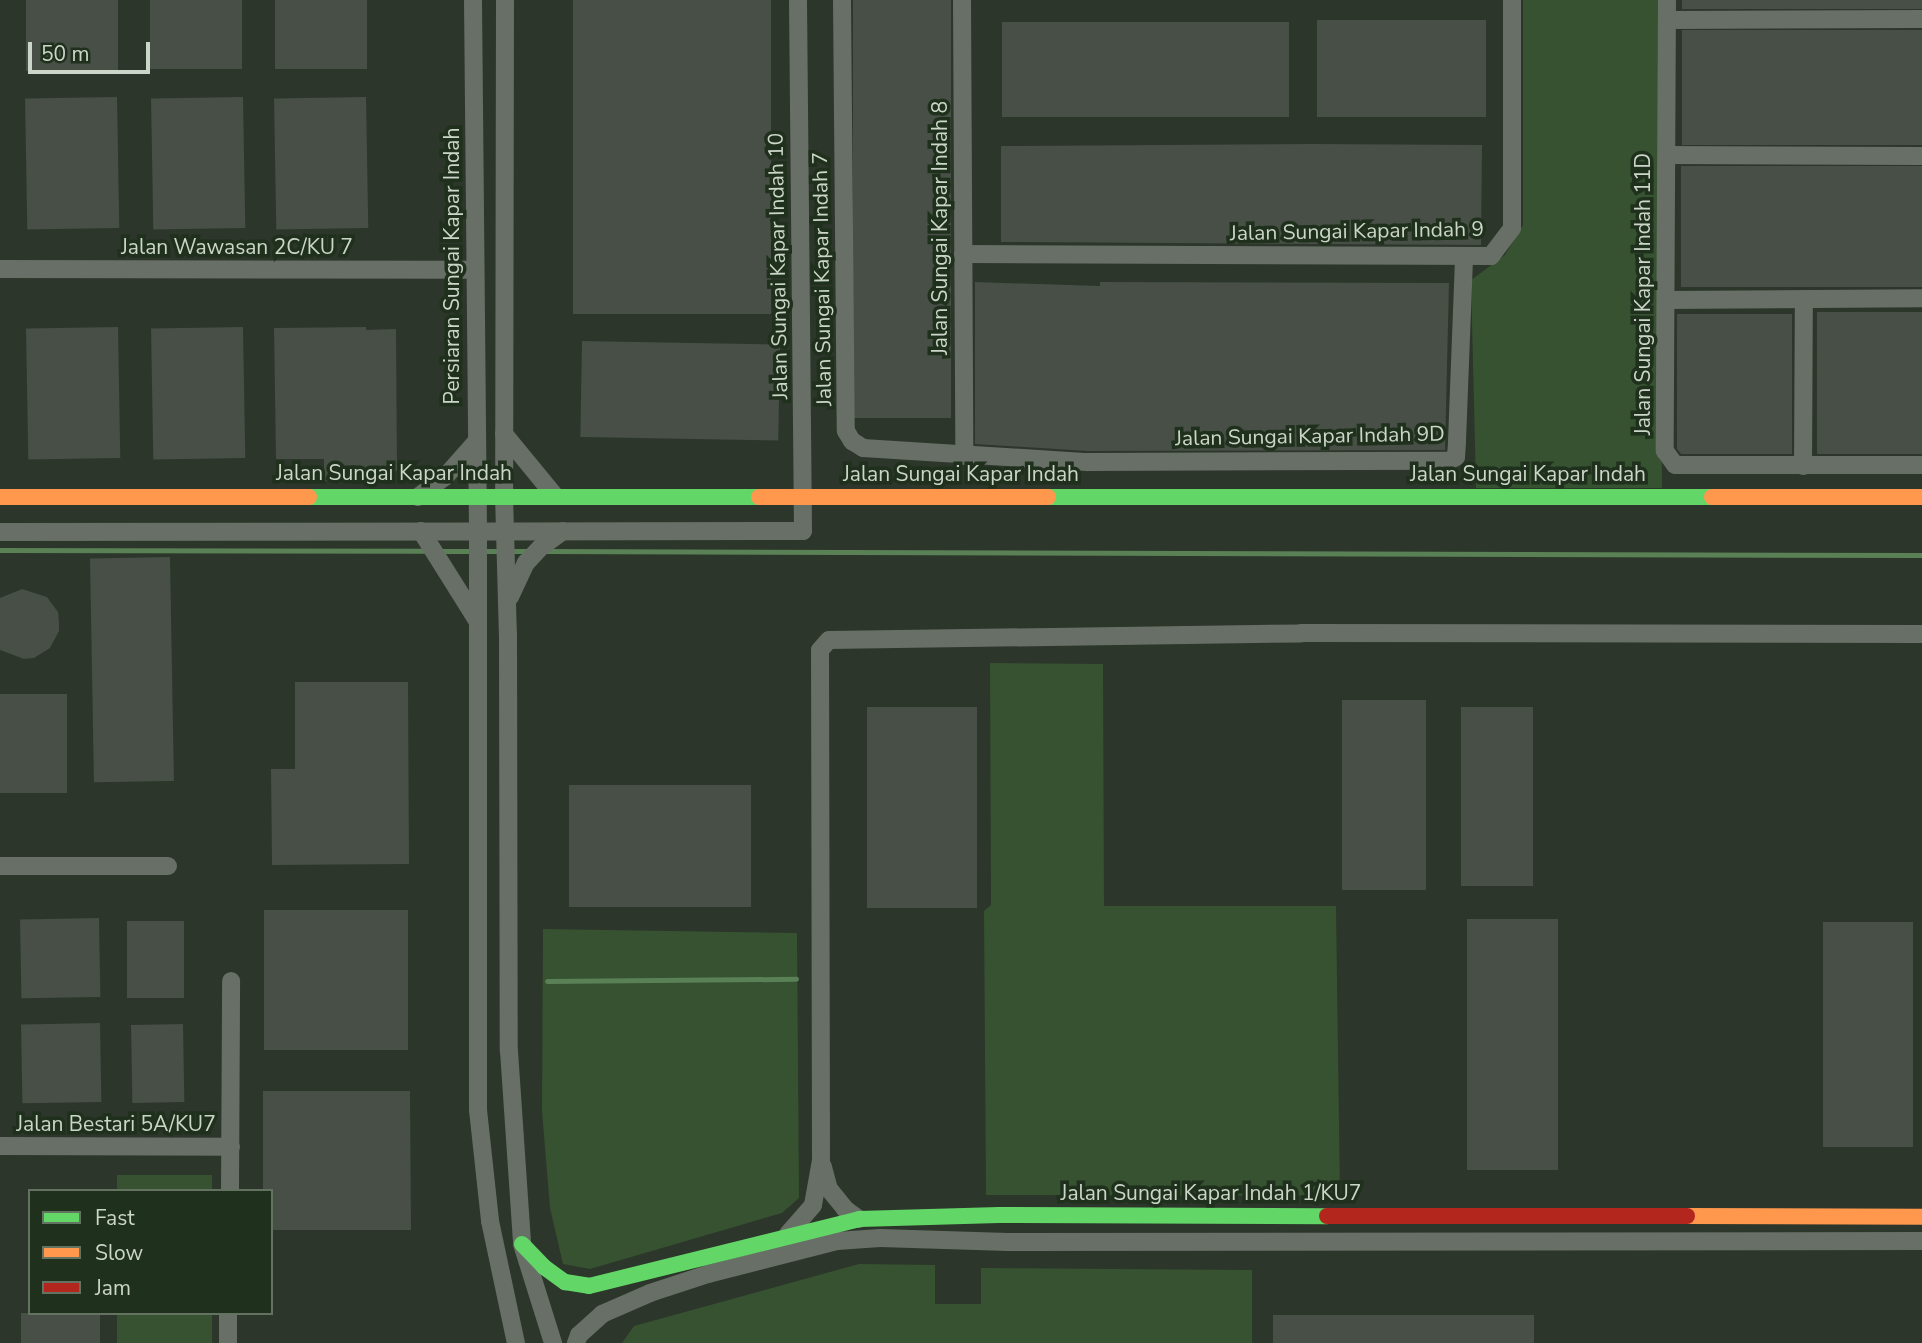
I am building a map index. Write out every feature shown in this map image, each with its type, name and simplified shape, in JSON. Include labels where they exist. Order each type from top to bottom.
[{"type":"street","name":"Persiaran Sungai Kapar Indah","points":[[473,0],[478,537],[478,1110],[490,1220],[516,1343]]},
{"type":"street","points":[[505,0],[504,495],[509,1051],[523,1244],[552,1343]]},
{"type":"street","name":"Jalan Sungai Kapar Indah 10","points":[[563,531],[803,531],[798,0]]},
{"type":"street","name":"Jalan Sungai Kapar Indah 7","points":[[842,0],[846,432],[852,441],[863,448],[964,456]]},
{"type":"street","name":"Jalan Sungai Kapar Indah 8","points":[[962,0],[964,456]]},
{"type":"street","name":"Jalan Sungai Kapar Indah 9","points":[[963,254],[1491,256],[1512,228],[1511,0]]},
{"type":"street","name":"Jalan Sungai Kapar Indah 11D","points":[[1667,0],[1665,451],[1675,465],[1922,465]]},
{"type":"street","points":[[1667,20],[1922,19]]},
{"type":"street","points":[[1667,155],[1922,156]]},
{"type":"street","name":"Jalan Sungai Kapar Indah 9D","points":[[964,456],[1088,462],[1449,461],[1456,457],[1464,256]]},
{"type":"street","name":"Jalan Wawasan 2C/KU 7","points":[[0,269],[474,270]]},
{"type":"street","points":[[1666,300],[1922,298]]},
{"type":"street","points":[[1802,466],[1804,299]]},
{"type":"street","points":[[504,434],[555,496]]},
{"type":"street","points":[[418,497],[445,477],[476,442]]},
{"type":"street","name":"Jalan Sungai Kapar Indah","points":[[0,497],[1922,497]]},
{"type":"street","points":[[0,531],[421,531],[505,537],[563,531]]},
{"type":"street","points":[[421,531],[478,622]]},
{"type":"street","points":[[507,609],[514,583],[526,563],[541,547],[563,531]]},
{"type":"street","points":[[788,1234],[813,1205],[821,1160],[820,650],[829,640],[1301,633],[1922,634]]},
{"type":"street","points":[[0,866],[168,866]]},
{"type":"street","points":[[230,1189],[231,981]]},
{"type":"street","name":"Jalan Bestari 5A/KU7","points":[[0,1146],[231,1147]]},
{"type":"street","points":[[821,1160],[829,1189],[845,1209],[859,1219]]},
{"type":"street","name":"Jalan Sungai Kapar Indah 1/KU7","points":[[589,1286],[788,1234],[859,1219],[999,1215],[1922,1217]]},
{"type":"street","points":[[576,1343],[579,1335],[602,1314],[708,1274],[837,1241],[1922,1241]]},
{"type":"street","points":[[523,1244],[544,1267],[565,1282],[589,1286],[595,1306],[602,1314]]},
{"type":"street","points":[[228,1315],[228,1343]]},
{"type":"green space","points":[[1523,0],[1659,0],[1662,488],[1476,488],[1471,280],[1505,255],[1523,225]]},
{"type":"green space","points":[[990,663],[1103,664],[1104,906],[1336,906],[1340,1196],[986,1195],[984,911],[991,905]]},
{"type":"green space","points":[[543,929],[797,933],[799,1198],[782,1213],[590,1269],[563,1264],[550,1208],[542,1111]]},
{"type":"green space","points":[[117,1175],[212,1175],[212,1189],[117,1189]]},
{"type":"green space","points":[[859,1264],[935,1265],[935,1304],[981,1304],[981,1268],[1252,1270],[1252,1343],[622,1343],[634,1326]]},
{"type":"green space","points":[[117,1315],[212,1315],[212,1343],[117,1343]]},
{"type":"building","points":[[26,0],[118,0],[118,71],[26,71]]},
{"type":"building","points":[[150,0],[242,0],[242,69],[150,69]]},
{"type":"building","points":[[275,0],[367,0],[367,69],[275,69]]},
{"type":"building","points":[[573,0],[771,0],[771,314],[573,314]]},
{"type":"building","points":[[853,0],[951,0],[951,418],[853,418]]},
{"type":"building","points":[[1682,0],[1922,0],[1922,9],[1682,9]]},
{"type":"building","points":[[1317,20],[1486,20],[1486,117],[1317,117]]},
{"type":"building","points":[[1002,22],[1289,22],[1289,117],[1002,117]]},
{"type":"building","points":[[1682,30],[1922,30],[1922,145],[1682,145]]},
{"type":"building","points":[[117,97],[119,228],[27,230],[25,99]]},
{"type":"building","points":[[243,97],[245,228],[153,230],[151,99]]},
{"type":"building","points":[[366,97],[368,228],[276,230],[274,99]]},
{"type":"building","points":[[1482,145],[1481,245],[1001,242],[1001,146]]},
{"type":"building","points":[[1681,166],[1922,166],[1922,287],[1681,287]]},
{"type":"building","points":[[975,282],[1100,286],[1100,282],[1449,283],[1445,450],[1088,451],[975,444]]},
{"type":"building","points":[[1817,312],[1922,312],[1922,454],[1817,454]]},
{"type":"building","points":[[1677,314],[1792,314],[1792,454],[1681,454],[1677,449]]},
{"type":"building","points":[[118,327],[120,458],[28,460],[26,329]]},
{"type":"building","points":[[243,327],[245,458],[153,460],[151,329]]},
{"type":"building","points":[[366,327],[366,330],[396,329],[397,470],[384,481],[324,481],[324,459],[276,459],[274,328]]},
{"type":"building","points":[[582,341],[780,344],[778,440],[580,437]]},
{"type":"building","points":[[170,557],[174,781],[94,782],[90,558]]},
{"type":"building","points":[[22,589],[47,597],[58,612],[59,631],[50,648],[34,658],[24,659],[0,650],[0,598]]},
{"type":"building","points":[[295,682],[408,682],[409,864],[272,865],[271,769],[295,769]]},
{"type":"building","points":[[0,694],[67,694],[67,793],[0,793]]},
{"type":"building","points":[[1342,700],[1426,700],[1426,890],[1342,890]]},
{"type":"building","points":[[867,707],[977,707],[977,908],[867,908]]},
{"type":"building","points":[[1461,707],[1533,707],[1533,886],[1461,886]]},
{"type":"building","points":[[569,785],[751,785],[751,907],[569,907]]},
{"type":"building","points":[[264,910],[408,910],[408,1050],[264,1050]]},
{"type":"building","points":[[99,918],[100,997],[21,998],[20,919]]},
{"type":"building","points":[[1467,919],[1558,919],[1558,1170],[1467,1170]]},
{"type":"building","points":[[127,921],[184,921],[184,998],[127,998]]},
{"type":"building","points":[[1823,922],[1913,922],[1913,1147],[1823,1147]]},
{"type":"building","points":[[100,1023],[101,1102],[22,1103],[21,1024]]},
{"type":"building","points":[[183,1024],[184,1102],[132,1103],[131,1025]]},
{"type":"building","points":[[263,1091],[410,1091],[411,1230],[273,1230],[273,1189],[263,1189]]},
{"type":"building","points":[[21,1313],[100,1315],[100,1343],[21,1343]]},
{"type":"building","points":[[1273,1315],[1534,1315],[1534,1343],[1273,1343]]},
{"type":"waterway","points":[[0,550],[428,551]]},
{"type":"waterway","points":[[438,551],[529,551]]},
{"type":"waterway","points":[[543,551],[1922,555]]},
{"type":"waterway","points":[[547,981],[796,979]]},
{"type":"traffic: fast","points":[[309,497],[759,497]]},
{"type":"traffic: fast","points":[[1048,497],[1712,497]]},
{"type":"traffic: fast","points":[[522,1244],[544,1267],[565,1282],[589,1286],[859,1219],[999,1215],[1327,1216]]},
{"type":"traffic: slow","points":[[0,497],[309,497]]},
{"type":"traffic: slow","points":[[759,497],[1048,497]]},
{"type":"traffic: slow","points":[[1712,497],[1922,497]]},
{"type":"traffic: slow","points":[[1687,1216],[1922,1217]]},
{"type":"traffic: jam","points":[[1327,1216],[1687,1216]]}]
